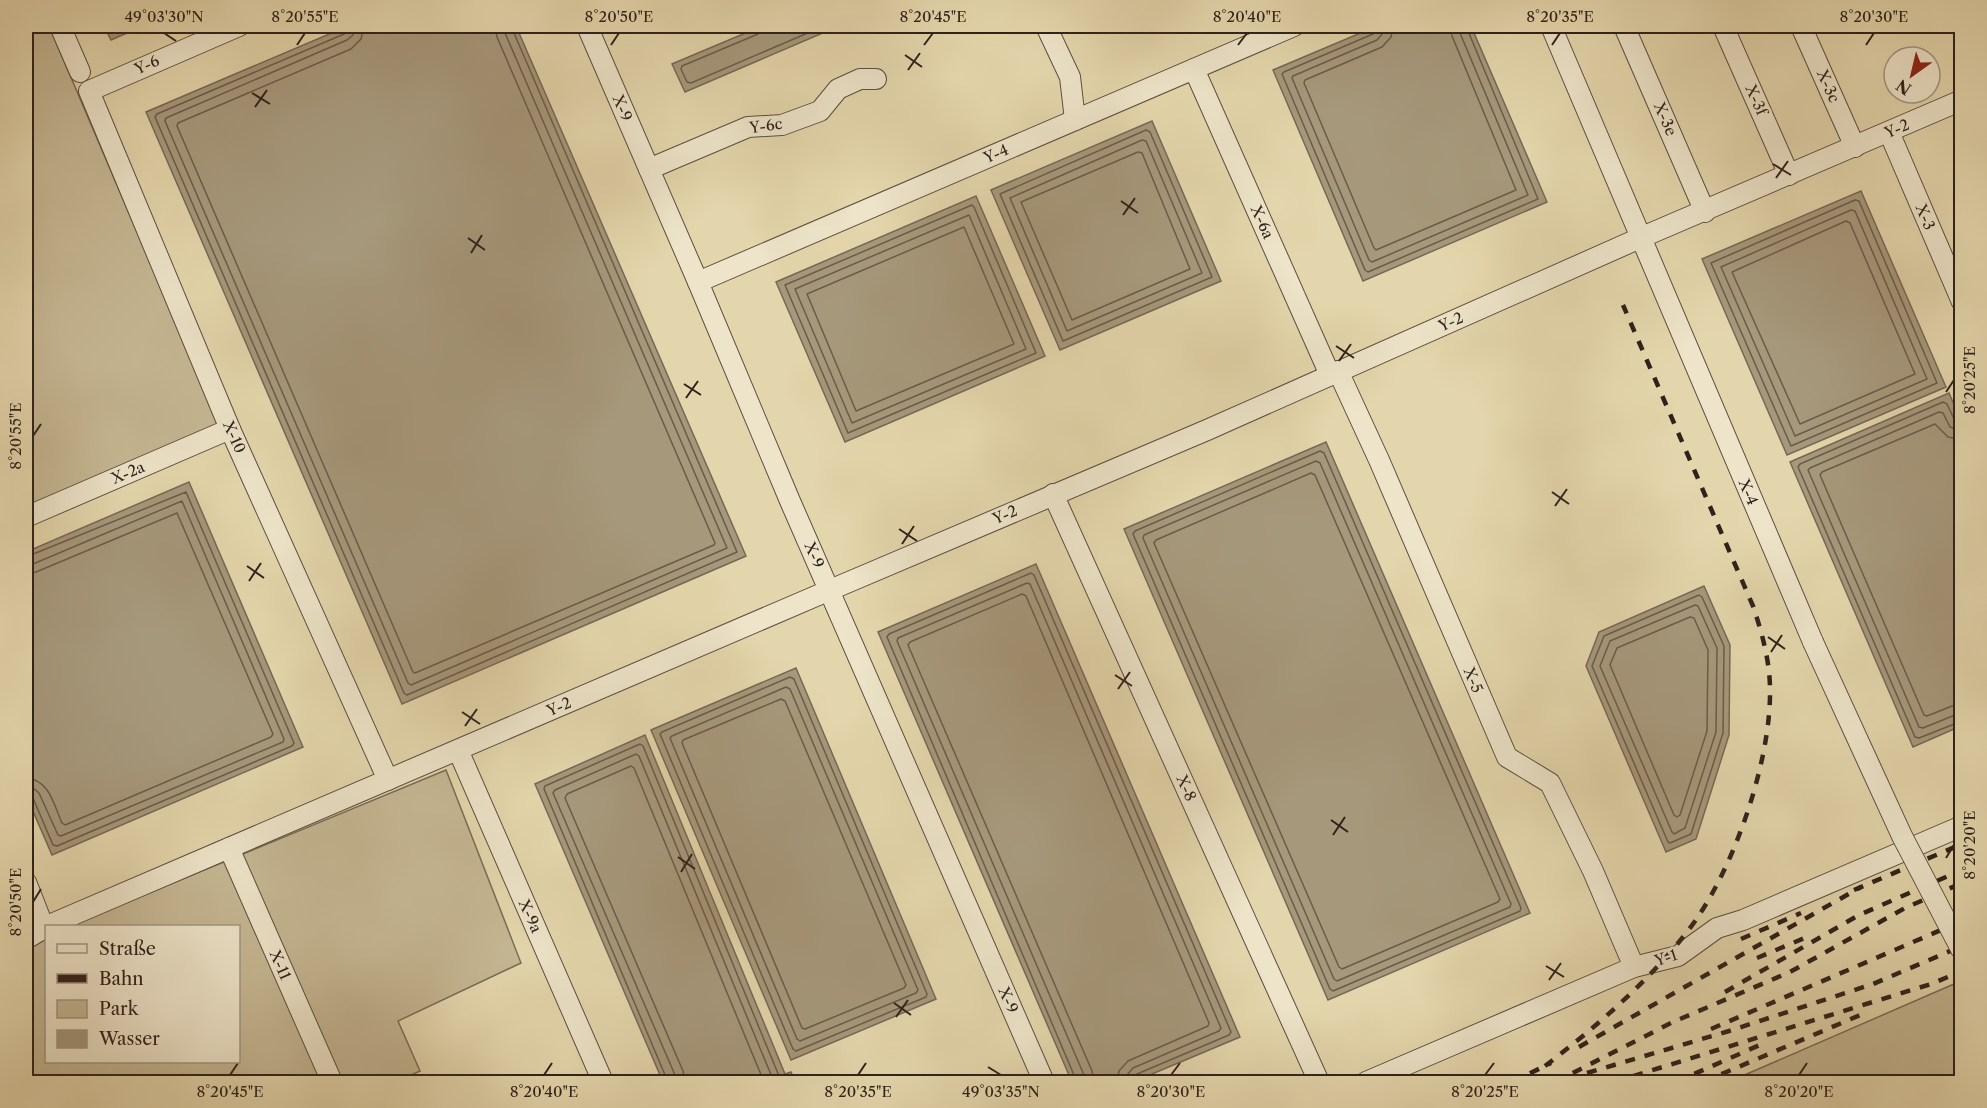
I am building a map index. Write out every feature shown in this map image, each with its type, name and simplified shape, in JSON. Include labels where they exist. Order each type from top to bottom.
[{"type":"street","points":[[60,26],[80,72]]},
{"type":"street","name":"Y-6","points":[[89,91],[239,26]]},
{"type":"street","name":"X-9","points":[[587,26],[790,501],[1044,1083]]},
{"type":"street","points":[[1046,26],[1070,77],[1075,120]]},
{"type":"street","name":"Y-4","points":[[698,282],[1294,26]]},
{"type":"street","name":"X-4","points":[[1551,26],[1813,642],[1902,836],[1962,951]]},
{"type":"street","name":"X-3e","points":[[1624,26],[1705,212]]},
{"type":"street","name":"X-3f","points":[[1723,26],[1789,175]]},
{"type":"street","name":"X-3c","points":[[1801,26],[1855,147]]},
{"type":"street","name":"X-6a","points":[[1194,69],[1334,373]]},
{"type":"street","name":"Y-6c","points":[[649,170],[748,127],[782,125],[820,111],[838,89],[860,79],[876,79]]},
{"type":"street","name":"X-10","points":[[89,91],[230,429],[388,780]]},
{"type":"street","name":"Y-2","points":[[51,925],[1207,430],[1640,238],[1962,100]]},
{"type":"street","name":"X-3","points":[[1890,132],[1962,302]]},
{"type":"street","name":"X-5","points":[[1334,373],[1379,460],[1507,757],[1550,783],[1593,871],[1634,968]]},
{"type":"street","name":"X-2a","points":[[26,517],[230,429]]},
{"type":"street","name":"X-8","points":[[1053,494],[1318,1083]]},
{"type":"street","name":"X-9a","points":[[458,750],[603,1083]]},
{"type":"street","name":"Y-1","points":[[1366,1083],[1634,968],[1678,956],[1717,928],[1743,920],[1962,826]]},
{"type":"street","name":"X-11","points":[[229,849],[332,1083]]},
{"type":"street","points":[[26,882],[45,925]]},
{"type":"street","name":"Y-2","points":[[26,939],[45,928]]},
{"type":"green space","points":[[26,26],[49,26],[219,424],[26,511]]},
{"type":"green space","points":[[446,770],[521,963],[398,1021],[420,1071],[395,1082],[26,1082],[26,881],[45,930],[45,1063],[240,1063],[240,925],[71,925]]},
{"type":"green space","points":[[1961,981],[1961,1082],[1728,1082],[1733,1080]]},
{"type":"water","points":[[104,26],[143,26],[111,40]]},
{"type":"water","points":[[348,26],[516,26],[746,556],[402,704],[146,112]]},
{"type":"water","points":[[762,26],[839,26],[685,92],[672,64]]},
{"type":"water","points":[[1377,26],[1471,26],[1547,202],[1363,281],[1273,70]]},
{"type":"water","points":[[1152,121],[1221,281],[1060,350],[991,190]]},
{"type":"water","points":[[1861,191],[1946,387],[1787,455],[1702,259]]},
{"type":"water","points":[[976,196],[1045,356],[845,442],[776,282]]},
{"type":"water","points":[[1949,393],[1962,423],[1961,726],[1913,747],[1790,462]]},
{"type":"water","points":[[1326,442],[1530,913],[1328,1000],[1124,529]]},
{"type":"water","points":[[189,482],[303,747],[52,855],[26,795],[26,552]]},
{"type":"water","points":[[1036,564],[1240,1037],[1133,1082],[1072,1082],[878,632]]},
{"type":"water","points":[[1704,586],[1730,645],[1729,735],[1696,839],[1666,852],[1586,666],[1599,632]]},
{"type":"water","points":[[796,668],[936,999],[791,1060],[651,730]]},
{"type":"water","points":[[645,735],[785,1074],[791,1072],[795,1082],[663,1082],[535,784]]},
{"type":"railway","points":[[1545,1066],[1602,1020],[1638,987],[1672,951],[1704,908],[1733,850],[1746,817],[1764,751],[1769,719],[1769,668],[1753,606],[1623,305]]},
{"type":"railway","points":[[1854,890],[1962,844]]},
{"type":"railway","points":[[1725,992],[1859,915],[1962,870]]},
{"type":"railway","points":[[1555,1082],[1673,1022],[1790,972],[1905,908],[1962,883]]},
{"type":"railway","points":[[1579,1047],[1861,887]]},
{"type":"railway","points":[[1741,939],[1801,913]]},
{"type":"railway","points":[[1711,1029],[1962,921]]},
{"type":"railway","points":[[1757,958],[1807,937]]},
{"type":"railway","points":[[1587,1073],[1729,1031],[1873,984],[1962,946]]},
{"type":"railway","points":[[1614,1082],[1931,984],[1962,971]]},
{"type":"railway","points":[[1703,1082],[1865,1013]]},
{"type":"railway","points":[[1676,1082],[1762,1044]]},
{"type":"railway","points":[[1512,1082],[1551,1063]]}]
